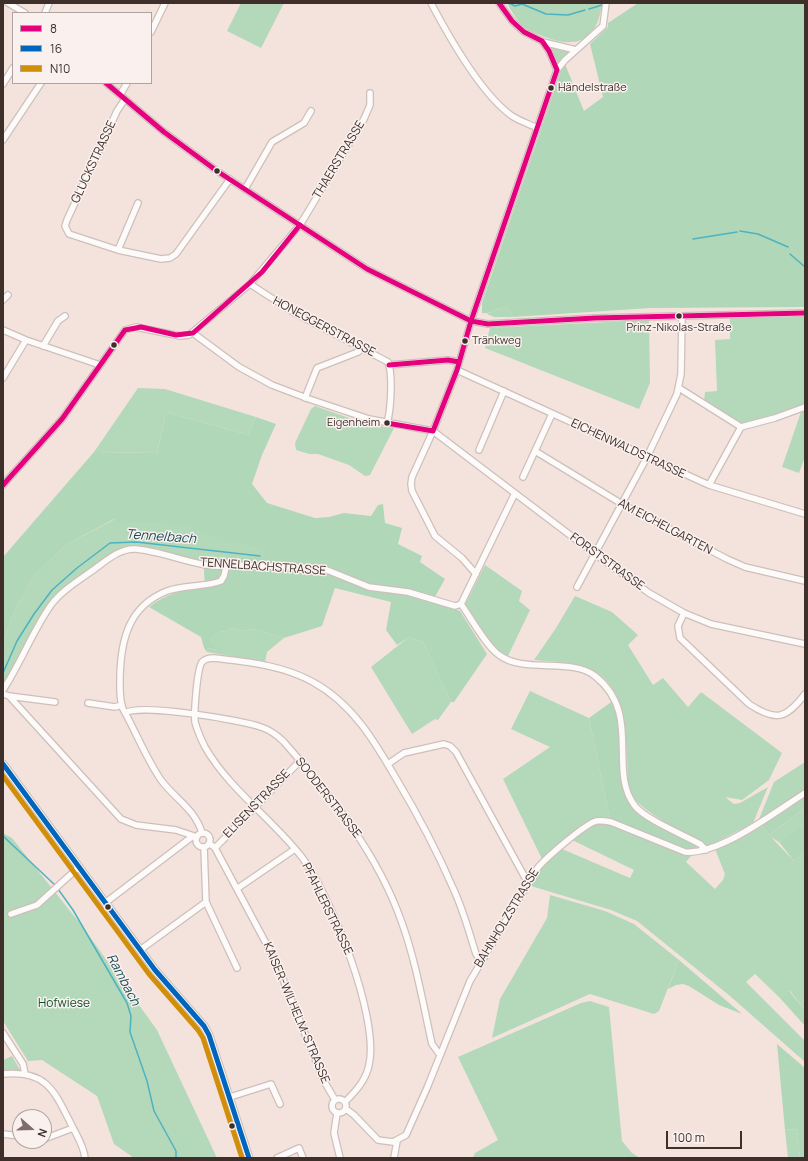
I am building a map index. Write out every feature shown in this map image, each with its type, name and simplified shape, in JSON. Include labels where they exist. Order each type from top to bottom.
[{"type":"main road","points":[[3,764],[140,950],[164,981],[204,1026],[209,1035],[249,1158]]},
{"type":"street","points":[[8,3],[23,12]]},
{"type":"street","points":[[152,30],[164,3]]},
{"type":"street","points":[[431,3],[470,68],[489,93],[512,116],[538,128]]},
{"type":"street","points":[[499,3],[512,21],[524,32],[542,42],[576,50]]},
{"type":"street","points":[[476,574],[462,558],[435,536],[412,491],[412,478],[433,431],[457,370],[472,321],[557,70],[576,50],[603,26],[606,3]]},
{"type":"street","points":[[542,42],[549,51],[557,70]]},
{"type":"street","points":[[3,84],[12,70]]},
{"type":"street","points":[[3,140],[39,84]]},
{"type":"street","points":[[107,84],[183,148],[300,225],[388,280],[472,321],[494,324],[682,316],[805,313]]},
{"type":"street","points":[[120,95],[126,84]]},
{"type":"street","name":"THAERSTRASSE","points":[[193,333],[250,284],[300,225],[364,119],[370,105],[370,93]]},
{"type":"street","name":"GLUCKSTRASSE","points":[[118,250],[75,237],[67,232],[65,226],[117,110],[125,99]]},
{"type":"street","points":[[245,189],[272,142],[304,123],[311,111]]},
{"type":"street","points":[[138,203],[118,250],[161,259],[170,258],[176,254],[230,179]]},
{"type":"street","name":"HONEGGERSTRASSE","points":[[250,284],[293,312],[385,359],[389,365]]},
{"type":"street","points":[[3,300],[8,295]]},
{"type":"street","points":[[43,346],[58,321],[65,316]]},
{"type":"street","points":[[577,587],[647,457],[679,388],[681,374],[682,316]]},
{"type":"street","points":[[3,485],[62,419],[121,334],[130,328],[136,327],[180,336],[193,333],[227,359],[257,378],[305,398],[369,419],[433,431]]},
{"type":"street","points":[[3,330],[26,340],[100,365]]},
{"type":"street","points":[[3,378],[26,340]]},
{"type":"street","points":[[305,398],[317,368],[358,352],[362,348]]},
{"type":"street","points":[[387,423],[389,408],[389,365],[448,360],[459,362]]},
{"type":"street","name":"EICHENWALDSTRASSE","points":[[457,370],[709,485],[805,514]]},
{"type":"street","points":[[679,388],[741,427]]},
{"type":"street","points":[[479,450],[504,391]]},
{"type":"street","points":[[709,485],[741,427],[775,418],[805,407]]},
{"type":"street","points":[[523,477],[552,414]]},
{"type":"street","name":"FORSTSTRASSE","points":[[433,431],[649,593],[684,613],[711,624],[805,644]]},
{"type":"street","name":"AM EICHELGARTEN","points":[[535,452],[622,504],[726,560],[751,568],[805,581]]},
{"type":"street","points":[[515,493],[461,604],[489,647],[500,657],[518,663],[581,670],[595,676],[605,686],[615,700],[622,721],[627,792],[635,807],[700,844],[706,850],[742,832],[805,793]]},
{"type":"street","name":"TENNELBACHSTRASSE","points":[[3,690],[52,604],[118,552],[137,549],[182,560],[226,566],[236,565],[322,568],[369,587],[408,592],[455,606],[461,604]]},
{"type":"street","points":[[226,566],[224,576],[221,581],[175,589],[162,594],[143,606],[134,618],[126,631],[121,653],[122,705],[158,775],[168,788],[190,810],[202,833],[209,837],[206,845],[206,902],[237,968]]},
{"type":"street","points":[[684,613],[678,626],[680,638],[749,704],[768,715],[782,715],[793,708],[805,694]]},
{"type":"street","name":"PFAHLERSTRASSE","points":[[346,1102],[363,1081],[369,1065],[370,1038],[365,1007],[355,970],[342,935],[312,873],[295,849],[213,759],[201,737],[196,727],[195,715],[200,666],[206,659],[214,658],[274,667],[295,674],[314,683],[340,701],[354,715],[366,730],[388,764]]},
{"type":"street","points":[[6,695],[55,702]]},
{"type":"street","points":[[6,695],[121,819],[136,825],[176,830],[195,837],[199,845],[206,845]]},
{"type":"street","points":[[88,703],[115,707],[122,705]]},
{"type":"street","name":"SOODERSTRASSE","points":[[125,712],[132,709],[142,709],[195,715],[265,729],[280,738],[300,760],[351,824],[392,897],[410,947],[432,1044],[440,1056]]},
{"type":"street","points":[[481,961],[476,954],[460,904],[432,843],[388,764],[404,753],[444,744],[450,746],[456,752],[528,883]]},
{"type":"street","name":"ELISENSTRASSE","points":[[215,848],[300,760]]},
{"type":"street","name":"BAHNHOLZSTRASSE","points":[[397,1141],[406,1135],[410,1129],[470,981],[528,883],[543,861],[596,821],[611,822],[685,852],[706,850]]},
{"type":"street","points":[[105,903],[202,833]]},
{"type":"street","name":"KAISER-WILHELM-STRASSE","points":[[206,845],[215,848],[238,888],[276,962],[324,1081],[335,1100]]},
{"type":"street","points":[[238,888],[295,849]]},
{"type":"street","points":[[11,914],[37,905],[79,867]]},
{"type":"street","points":[[140,950],[206,902]]},
{"type":"street","points":[[3,1033],[22,1064],[25,1074]]},
{"type":"street","points":[[3,1074],[25,1074],[50,1086],[73,1128],[85,1158]]},
{"type":"street","points":[[230,1097],[271,1084],[280,1104]]},
{"type":"street","points":[[337,1113],[342,1113],[346,1109],[346,1102],[340,1099],[335,1100],[332,1107],[337,1113],[334,1133],[340,1158]]},
{"type":"street","points":[[346,1109],[354,1114],[378,1140],[386,1142],[397,1141],[394,1158]]},
{"type":"street","points":[[52,1136],[73,1128]]},
{"type":"street","points":[[277,1158],[298,1148],[303,1158]]},
{"type":"green space","points":[[241,3],[284,3],[261,48],[227,31]]},
{"type":"green space","points":[[507,3],[602,3],[600,15],[591,33],[576,41],[567,42],[557,41],[532,32],[521,24]]},
{"type":"green space","points":[[638,3],[805,3],[805,307],[651,308],[513,317],[508,307],[502,307],[489,313],[482,313],[482,303],[561,71],[565,64],[584,111],[603,97],[590,44],[608,27],[608,23]]},
{"type":"green space","points":[[553,48],[568,52],[558,63],[552,50]]},
{"type":"green space","points":[[504,306],[508,307],[513,317],[494,317],[487,314]]},
{"type":"green space","points":[[805,317],[805,406],[773,417],[740,425],[704,402],[705,392],[717,391],[715,340],[730,339],[730,318]]},
{"type":"green space","points":[[649,320],[650,383],[639,409],[485,348],[490,328]]},
{"type":"green space","points":[[138,388],[165,389],[256,417],[248,435],[166,412],[157,453],[94,452]]},
{"type":"green space","points":[[315,406],[366,424],[394,428],[370,475],[365,476],[349,465],[318,454],[309,454],[296,450],[295,443],[311,409]]},
{"type":"green space","points":[[805,411],[805,457],[799,473],[782,467],[801,412]]},
{"type":"green space","points":[[166,412],[248,435],[256,417],[276,424],[262,455],[252,484],[267,503],[315,518],[329,517],[344,513],[371,516],[378,505],[383,504],[385,523],[402,528],[398,544],[422,556],[420,562],[445,579],[432,602],[460,611],[487,654],[454,702],[451,702],[423,642],[409,637],[397,645],[386,630],[391,602],[335,588],[322,626],[284,638],[254,629],[244,631],[232,628],[226,632],[219,632],[215,635],[211,641],[218,650],[208,648],[207,652],[204,648],[201,637],[149,607],[168,595],[205,585],[203,558],[263,558],[265,549],[220,539],[183,525],[144,521],[119,523],[114,519],[67,544],[32,578],[11,619],[3,645],[3,557],[94,452],[157,453]]},
{"type":"green space","points":[[115,519],[149,519],[194,525],[201,531],[220,537],[261,543],[289,559],[226,567],[127,550],[99,565],[52,604],[3,690],[3,645],[11,619],[32,578],[67,544]]},
{"type":"green space","points":[[485,565],[522,591],[519,601],[530,610],[508,656],[494,648],[465,605]]},
{"type":"green space","points":[[575,596],[612,612],[638,635],[628,645],[653,685],[663,678],[688,707],[701,692],[782,753],[769,780],[742,800],[725,797],[734,804],[740,803],[768,787],[753,823],[709,846],[655,816],[631,794],[628,781],[624,723],[618,699],[605,679],[590,668],[574,664],[534,660],[556,628]]},
{"type":"green space","points":[[232,628],[244,631],[254,629],[284,638],[267,652],[265,662],[207,652],[208,648],[217,650],[211,641],[215,635],[219,632],[226,632]]},
{"type":"green space","points":[[409,637],[423,642],[451,702],[438,720],[435,719],[412,734],[371,667]]},
{"type":"green space","points":[[530,691],[589,718],[610,819],[600,817],[594,818],[542,859],[503,779],[550,747],[511,729]]},
{"type":"green space","points":[[614,700],[621,721],[626,793],[634,808],[696,843],[697,848],[692,851],[684,850],[610,819],[589,718]]},
{"type":"green space","points":[[805,762],[805,792],[759,819],[774,782]]},
{"type":"green space","points":[[805,795],[805,808],[769,835],[760,823]]},
{"type":"green space","points":[[805,808],[805,825],[802,828],[779,842],[771,837],[794,861],[805,853],[805,1010],[790,991],[780,998],[755,974],[746,982],[805,1041],[805,1062],[730,996],[637,921],[611,910],[531,886],[539,868],[562,849],[630,878],[634,870],[572,840],[596,822],[603,822],[692,855],[686,862],[715,889],[723,880],[725,874],[715,849],[760,823],[769,835]]},
{"type":"green space","points":[[805,825],[805,853],[794,861],[779,842]]},
{"type":"green space","name":"Hofwiese","points":[[3,833],[12,838],[82,926],[157,1030],[217,1158],[134,1158],[114,1144],[97,1096],[42,1060],[28,1061],[3,1021]]},
{"type":"green space","points":[[550,895],[605,911],[634,924],[679,960],[659,1011],[654,1014],[590,994],[492,1038],[500,999],[547,918]]},
{"type":"green space","points":[[679,960],[742,1014],[719,1005],[689,986],[683,984],[676,985],[668,989]]},
{"type":"green space","points":[[789,991],[805,1010],[805,1026],[780,998]]},
{"type":"green space","points":[[590,1001],[609,1007],[622,1141],[632,1153],[640,1158],[473,1158],[475,1153],[498,1140],[458,1057],[581,1003]]},
{"type":"green space","points":[[777,1044],[805,1068],[805,1158],[800,1158],[797,1129],[785,1130]]},
{"type":"green space","points":[[12,1056],[20,1070],[3,1070],[3,1060]]},
{"type":"green space","points":[[797,1129],[800,1158],[788,1158],[785,1130]]},
{"type":"waterway","points":[[509,3],[515,6],[522,4],[546,14],[568,15],[585,10]]},
{"type":"waterway","points":[[589,9],[602,5]]},
{"type":"waterway","points":[[740,231],[758,234],[788,247]]},
{"type":"waterway","points":[[693,239],[737,232]]},
{"type":"waterway","points":[[790,254],[805,267]]},
{"type":"waterway","name":"Tennelbach","points":[[3,673],[17,641],[34,614],[52,590],[77,568],[110,543],[136,542],[260,556]]},
{"type":"waterway","name":"Rambach","points":[[3,836],[56,886]]},
{"type":"waterway","name":"Rambach","points":[[58,889],[73,910],[127,1003],[131,1016],[130,1032],[147,1081],[154,1111],[176,1151],[176,1158]]},
{"type":"transit line","name":"8","points":[[499,3],[512,21],[524,32],[542,41],[549,51],[557,70]]},
{"type":"transit line","name":"8","points":[[433,431],[457,370],[471,321],[557,70]]},
{"type":"transit line","name":"8","points":[[107,84],[164,132],[217,171],[367,269],[471,321],[488,324],[595,318],[805,313]]},
{"type":"transit line","name":"8","points":[[3,485],[62,419],[125,330],[141,327],[176,335],[193,333],[262,272],[300,225]]},
{"type":"transit line","name":"8","points":[[389,365],[448,360],[459,362]]},
{"type":"transit line","name":"8","points":[[387,423],[433,431]]},
{"type":"transit line","name":"16","points":[[3,764],[155,970],[204,1026],[209,1035],[249,1158]]},
{"type":"transit line","name":"N10","points":[[3,776],[149,974],[198,1030],[203,1038],[242,1158]]},
{"type":"place","name":"Händelstraße","points":[[551,88]]},
{"type":"place","name":"Prinz-Nikolas-Straße","points":[[679,316]]},
{"type":"place","name":"Tränkweg","points":[[465,341]]},
{"type":"place","name":"Eigenheim","points":[[387,423]]}]
